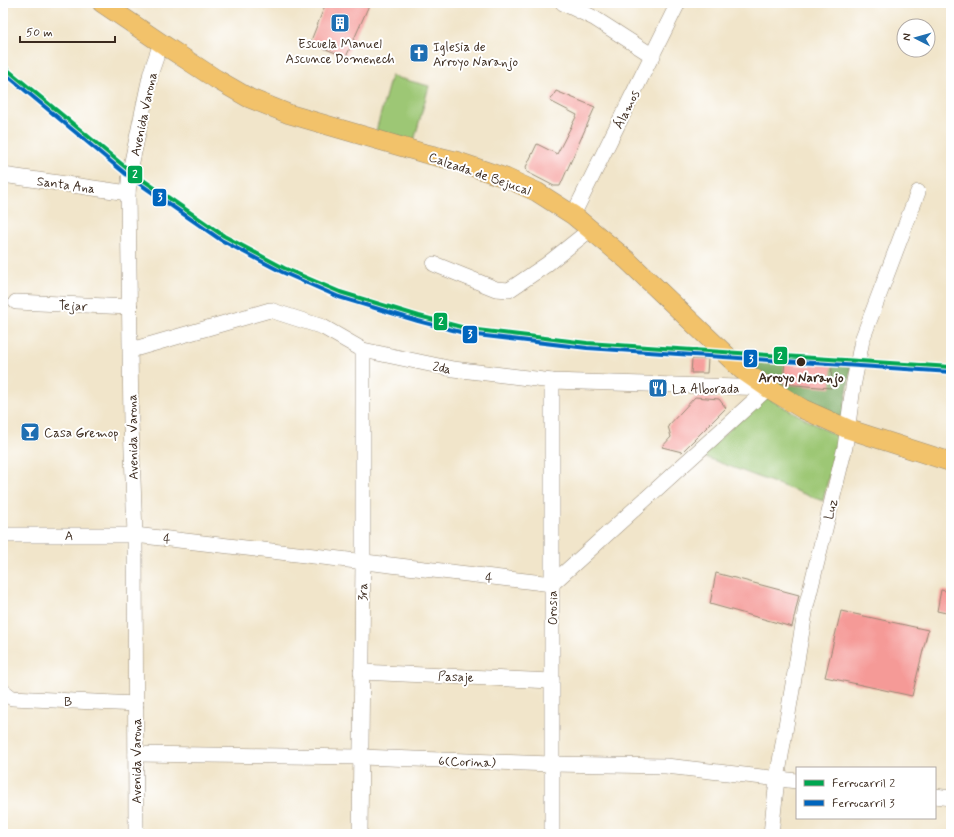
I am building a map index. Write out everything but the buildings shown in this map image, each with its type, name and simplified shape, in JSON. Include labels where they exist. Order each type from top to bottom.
[{"type":"main road","name":"Calzada de Bejucal","points":[[108,5],[161,43],[216,79],[249,98],[288,114],[456,162],[506,178],[537,192],[573,215],[627,260],[742,370],[768,388],[803,409],[848,429],[951,462]]},
{"type":"street","points":[[563,3],[594,18],[653,56]]},
{"type":"street","name":"Álamos","points":[[573,215],[678,3]]},
{"type":"street","name":"Avenida Varona","points":[[136,834],[135,535],[131,423],[128,193],[130,171],[151,72],[161,43]]},
{"type":"street","name":"Santa Ana","points":[[3,175],[128,193]]},
{"type":"street","name":"Luz","points":[[771,834],[777,779],[806,607],[845,447],[853,386],[862,340],[918,192]]},
{"type":"street","points":[[434,264],[496,289],[509,290],[546,265],[590,229]]},
{"type":"street","name":"Tejar","points":[[16,302],[130,308]]},
{"type":"street","name":"2da","points":[[131,350],[270,310],[323,327],[363,350],[453,369],[552,381],[768,388]]},
{"type":"street","name":"3ra","points":[[360,834],[363,350]]},
{"type":"street","name":"Orosia","points":[[552,381],[552,834]]},
{"type":"street","points":[[552,584],[768,388]]},
{"type":"street","name":"A","points":[[3,535],[135,535]]},
{"type":"street","name":"4","points":[[135,535],[552,584]]},
{"type":"street","name":"Pasaje","points":[[361,672],[552,681]]},
{"type":"street","name":"B","points":[[6,697],[136,704]]},
{"type":"street","name":"6(Corina)","points":[[136,754],[360,757],[552,764],[666,766],[796,781]]},
{"type":"street","points":[[936,796],[951,798]]},
{"type":"green space","points":[[391,76],[429,86],[414,141],[376,131]]},
{"type":"green space","points":[[745,360],[851,366],[842,424],[772,384]]},
{"type":"green space","points":[[764,396],[838,437],[823,501],[702,456]]},
{"type":"rail line","name":"2","points":[[3,66],[130,171],[224,236],[284,268],[340,292],[419,316],[469,329],[587,343],[951,367]]},
{"type":"rail line","name":"3","points":[[3,72],[127,175],[221,240],[282,272],[339,297],[418,321],[468,334],[587,348],[951,372]]},
{"type":"place","name":"Escuela Manuel Ascunce Domenech","points":[[340,23]]},
{"type":"place","name":"Iglesia de Arroyo Naranjo","points":[[419,53]]},
{"type":"place","name":"Arroyo Naranjo","points":[[801,362]]},
{"type":"place","name":"La Alborada","points":[[658,388]]},
{"type":"place","name":"Casa Gremop","points":[[30,432]]}]
